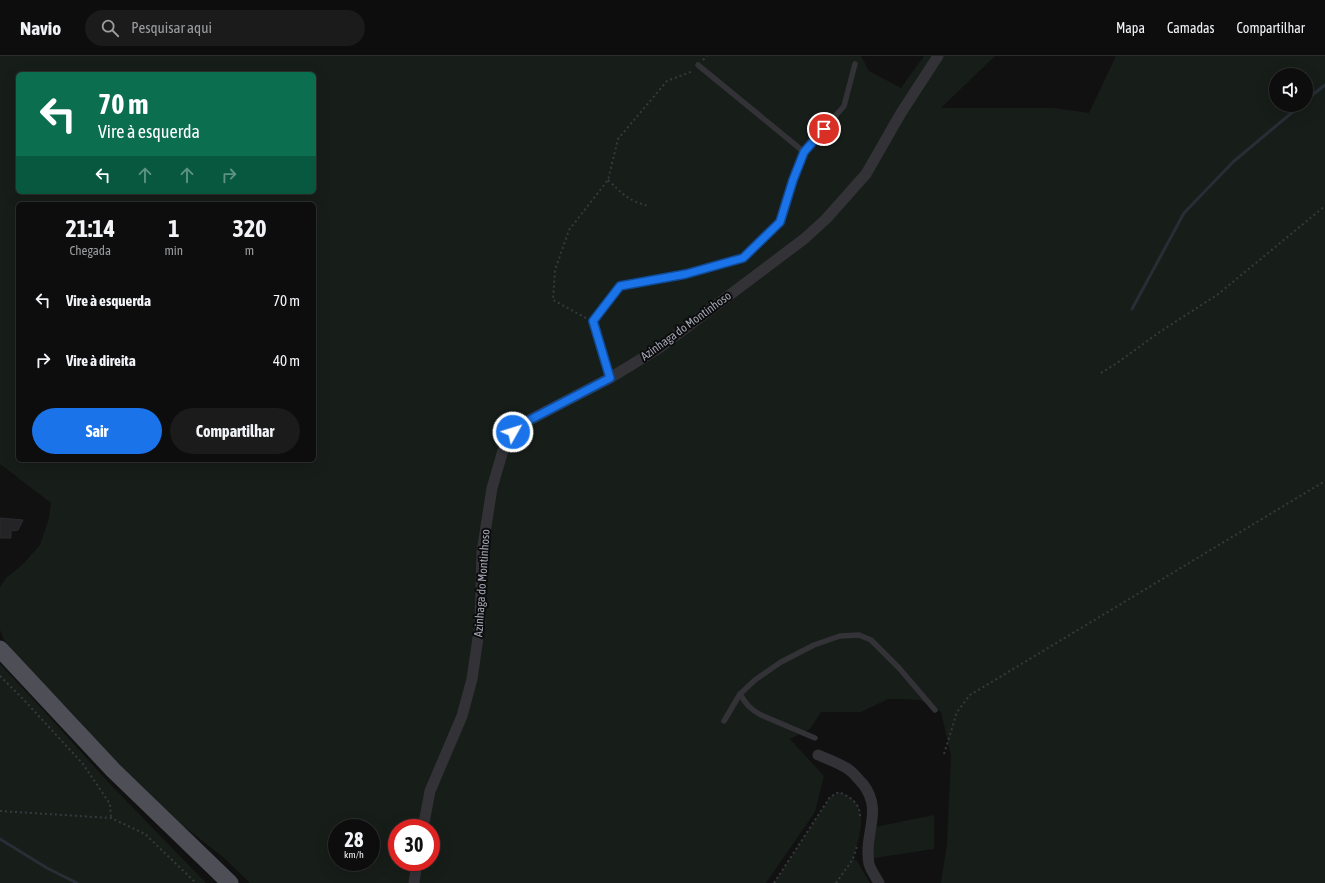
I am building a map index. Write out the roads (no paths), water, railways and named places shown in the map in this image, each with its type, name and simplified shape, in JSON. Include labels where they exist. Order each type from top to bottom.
[{"type":"main road","points":[[0,649],[124,781],[230,883]]},
{"type":"street","name":"Azinhaga do Montinhoso","points":[[425,819],[430,790],[462,716],[472,679],[480,624],[482,552],[492,488],[506,440],[520,425],[610,378],[659,348],[804,239],[826,219],[866,174],[901,114],[938,56]]},
{"type":"street","points":[[818,755],[856,775],[869,793],[873,811],[868,859],[879,883]]},
{"type":"street","points":[[414,883],[416,871]]},
{"type":"lane","points":[[610,378],[593,321],[620,286],[686,274],[743,258],[780,222],[793,180],[804,152],[844,106],[855,64]]},
{"type":"lane","points":[[698,65],[804,152]]},
{"type":"lane","points":[[724,721],[740,694],[755,680],[780,662],[814,645],[840,636],[859,635],[871,640],[885,653],[935,710]]},
{"type":"lane","points":[[740,694],[746,703],[757,713],[815,738]]},
{"type":"waterway","points":[[1313,94],[1325,85]]},
{"type":"waterway","points":[[1132,309],[1184,213],[1233,162],[1293,112]]},
{"type":"waterway","points":[[0,839],[47,868],[77,883]]}]
